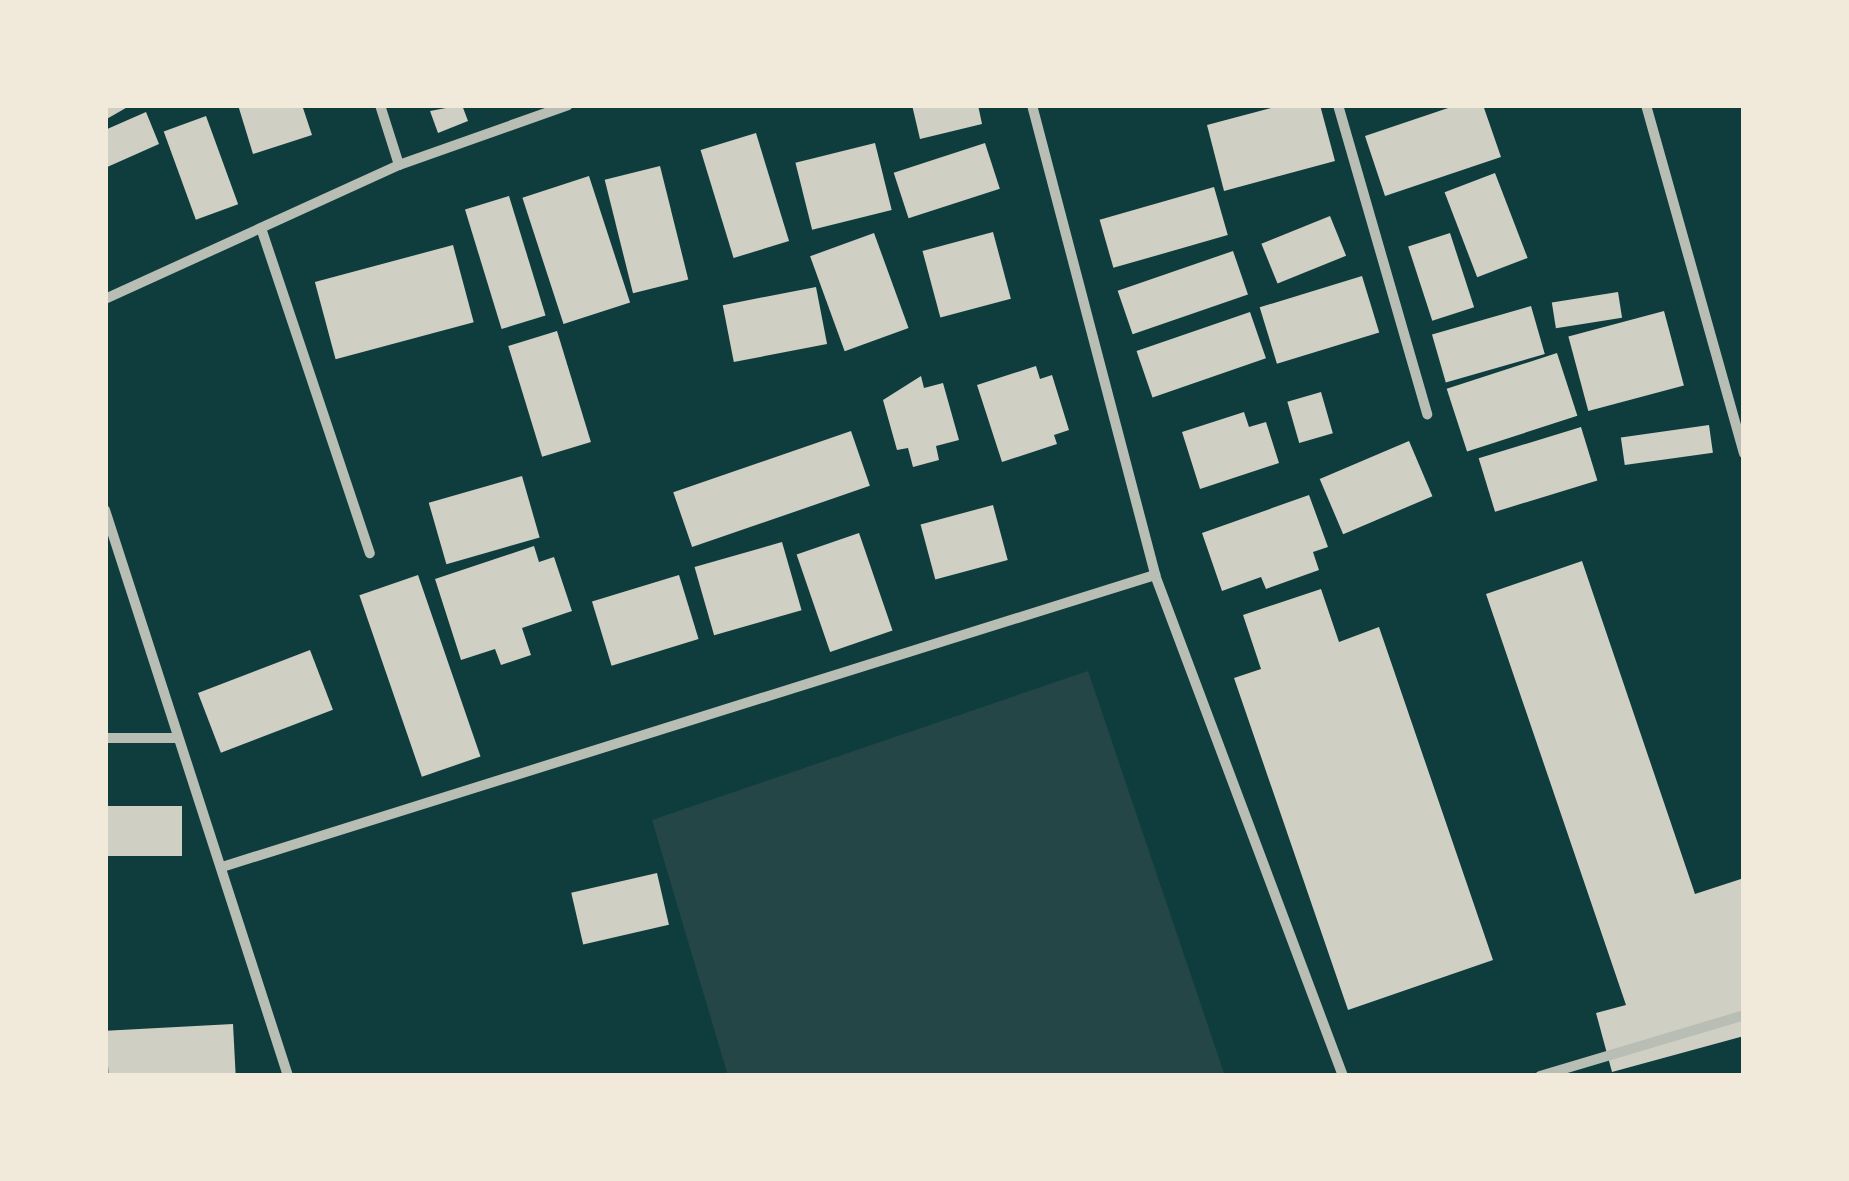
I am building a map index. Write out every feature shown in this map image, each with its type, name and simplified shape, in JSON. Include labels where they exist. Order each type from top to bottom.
[{"type":"street","points":[[380,105],[399,165]]},
{"type":"street","points":[[105,299],[399,165],[568,105]]},
{"type":"street","points":[[1032,105],[1155,574],[1343,1076]]},
{"type":"street","points":[[1338,105],[1428,414]]},
{"type":"street","points":[[1646,105],[1744,454]]},
{"type":"street","points":[[261,228],[370,553]]},
{"type":"street","points":[[105,510],[288,1076]]},
{"type":"street","points":[[222,867],[1155,574]]},
{"type":"street","points":[[105,738],[176,738]]},
{"type":"street","points":[[1540,1076],[1744,1014]]},
{"type":"shaded area","points":[[1088,671],[1225,1076],[728,1076],[652,820]]},
{"type":"building","points":[[105,105],[131,105],[105,120]]},
{"type":"building","points":[[238,105],[302,105],[312,135],[253,154]]},
{"type":"building","points":[[462,105],[468,121],[438,133],[430,111]]},
{"type":"building","points":[[912,105],[978,105],[982,124],[920,139]]},
{"type":"building","points":[[1282,105],[1320,105],[1335,161],[1224,191],[1207,125]]},
{"type":"building","points":[[1457,105],[1483,105],[1501,157],[1385,196],[1365,136]]},
{"type":"building","points":[[146,112],[159,144],[105,168],[105,130]]},
{"type":"building","points":[[206,116],[238,204],[196,220],[164,131]]},
{"type":"building","points":[[756,133],[789,241],[734,258],[701,150]]},
{"type":"building","points":[[875,143],[892,210],[812,230],[795,163]]},
{"type":"building","points":[[985,143],[1000,189],[909,218],[894,173]]},
{"type":"building","points":[[660,166],[688,280],[633,293],[605,180]]},
{"type":"building","points":[[1495,173],[1528,258],[1477,277],[1445,192]]},
{"type":"building","points":[[589,176],[630,302],[564,324],[522,198]]},
{"type":"building","points":[[1214,187],[1228,235],[1113,268],[1100,220]]},
{"type":"building","points":[[509,196],[546,316],[502,329],[465,209]]},
{"type":"building","points":[[1330,216],[1346,256],[1277,284],[1261,244]]},
{"type":"building","points":[[993,232],[1011,299],[940,318],[922,251]]},
{"type":"building","points":[[874,233],[909,328],[845,351],[810,256]]},
{"type":"building","points":[[1450,233],[1474,307],[1432,321],[1408,247]]},
{"type":"building","points":[[453,245],[474,322],[336,359],[315,282]]},
{"type":"building","points":[[1233,251],[1248,294],[1133,334],[1118,291]]},
{"type":"building","points":[[1362,276],[1379,332],[1277,364],[1260,307]]},
{"type":"building","points":[[816,287],[827,344],[734,362],[723,305]]},
{"type":"building","points":[[1618,292],[1622,318],[1556,328],[1552,302]]},
{"type":"building","points":[[1531,306],[1545,354],[1446,382],[1432,334]]},
{"type":"building","points":[[1664,311],[1684,385],[1588,411],[1568,337]]},
{"type":"building","points":[[1250,312],[1266,358],[1152,397],[1137,351]]},
{"type":"building","points":[[557,331],[591,442],[542,457],[508,346]]},
{"type":"building","points":[[1557,353],[1577,416],[1467,452],[1447,389]]},
{"type":"building","points":[[1036,366],[1040,379],[1052,375],[1069,430],[1054,435],[1057,444],[1002,462],[977,385]]},
{"type":"building","points":[[921,376],[924,388],[943,383],[959,440],[936,446],[939,460],[913,467],[908,448],[897,450],[883,400]]},
{"type":"building","points":[[1321,392],[1333,433],[1299,443],[1287,402]]},
{"type":"building","points":[[1244,412],[1249,427],[1266,422],[1279,463],[1200,489],[1182,432]]},
{"type":"building","points":[[1709,425],[1713,453],[1625,465],[1621,437]]},
{"type":"building","points":[[1581,427],[1597,481],[1495,512],[1479,458]]},
{"type":"building","points":[[851,431],[870,486],[692,547],[673,492]]},
{"type":"building","points":[[1409,441],[1432,496],[1343,534],[1320,479]]},
{"type":"building","points":[[522,476],[540,538],[446,564],[429,503]]},
{"type":"building","points":[[1309,495],[1328,547],[1313,552],[1319,570],[1266,589],[1261,577],[1222,591],[1202,533]]},
{"type":"building","points":[[993,505],[1008,560],[935,579],[921,524]]},
{"type":"building","points":[[859,533],[893,630],[830,652],[797,554]]},
{"type":"building","points":[[782,542],[802,610],[714,635],[695,567]]},
{"type":"building","points":[[534,546],[539,562],[554,557],[572,611],[522,628],[531,655],[501,665],[495,649],[461,660],[435,579]]},
{"type":"building","points":[[1582,561],[1695,894],[1744,878],[1744,1036],[1612,1072],[1596,1013],[1626,1005],[1486,594]]},
{"type":"building","points":[[418,575],[481,757],[422,777],[359,595]]},
{"type":"building","points":[[679,575],[699,639],[612,666],[592,602]]},
{"type":"building","points":[[1321,589],[1339,642],[1379,627],[1493,960],[1348,1010],[1234,678],[1261,669],[1243,615]]},
{"type":"building","points":[[310,650],[333,710],[221,753],[198,693]]},
{"type":"building","points":[[105,806],[182,806],[182,856],[105,856]]},
{"type":"building","points":[[657,873],[669,925],[583,944],[571,893]]},
{"type":"building","points":[[233,1024],[236,1076],[109,1076],[106,1031]]}]
